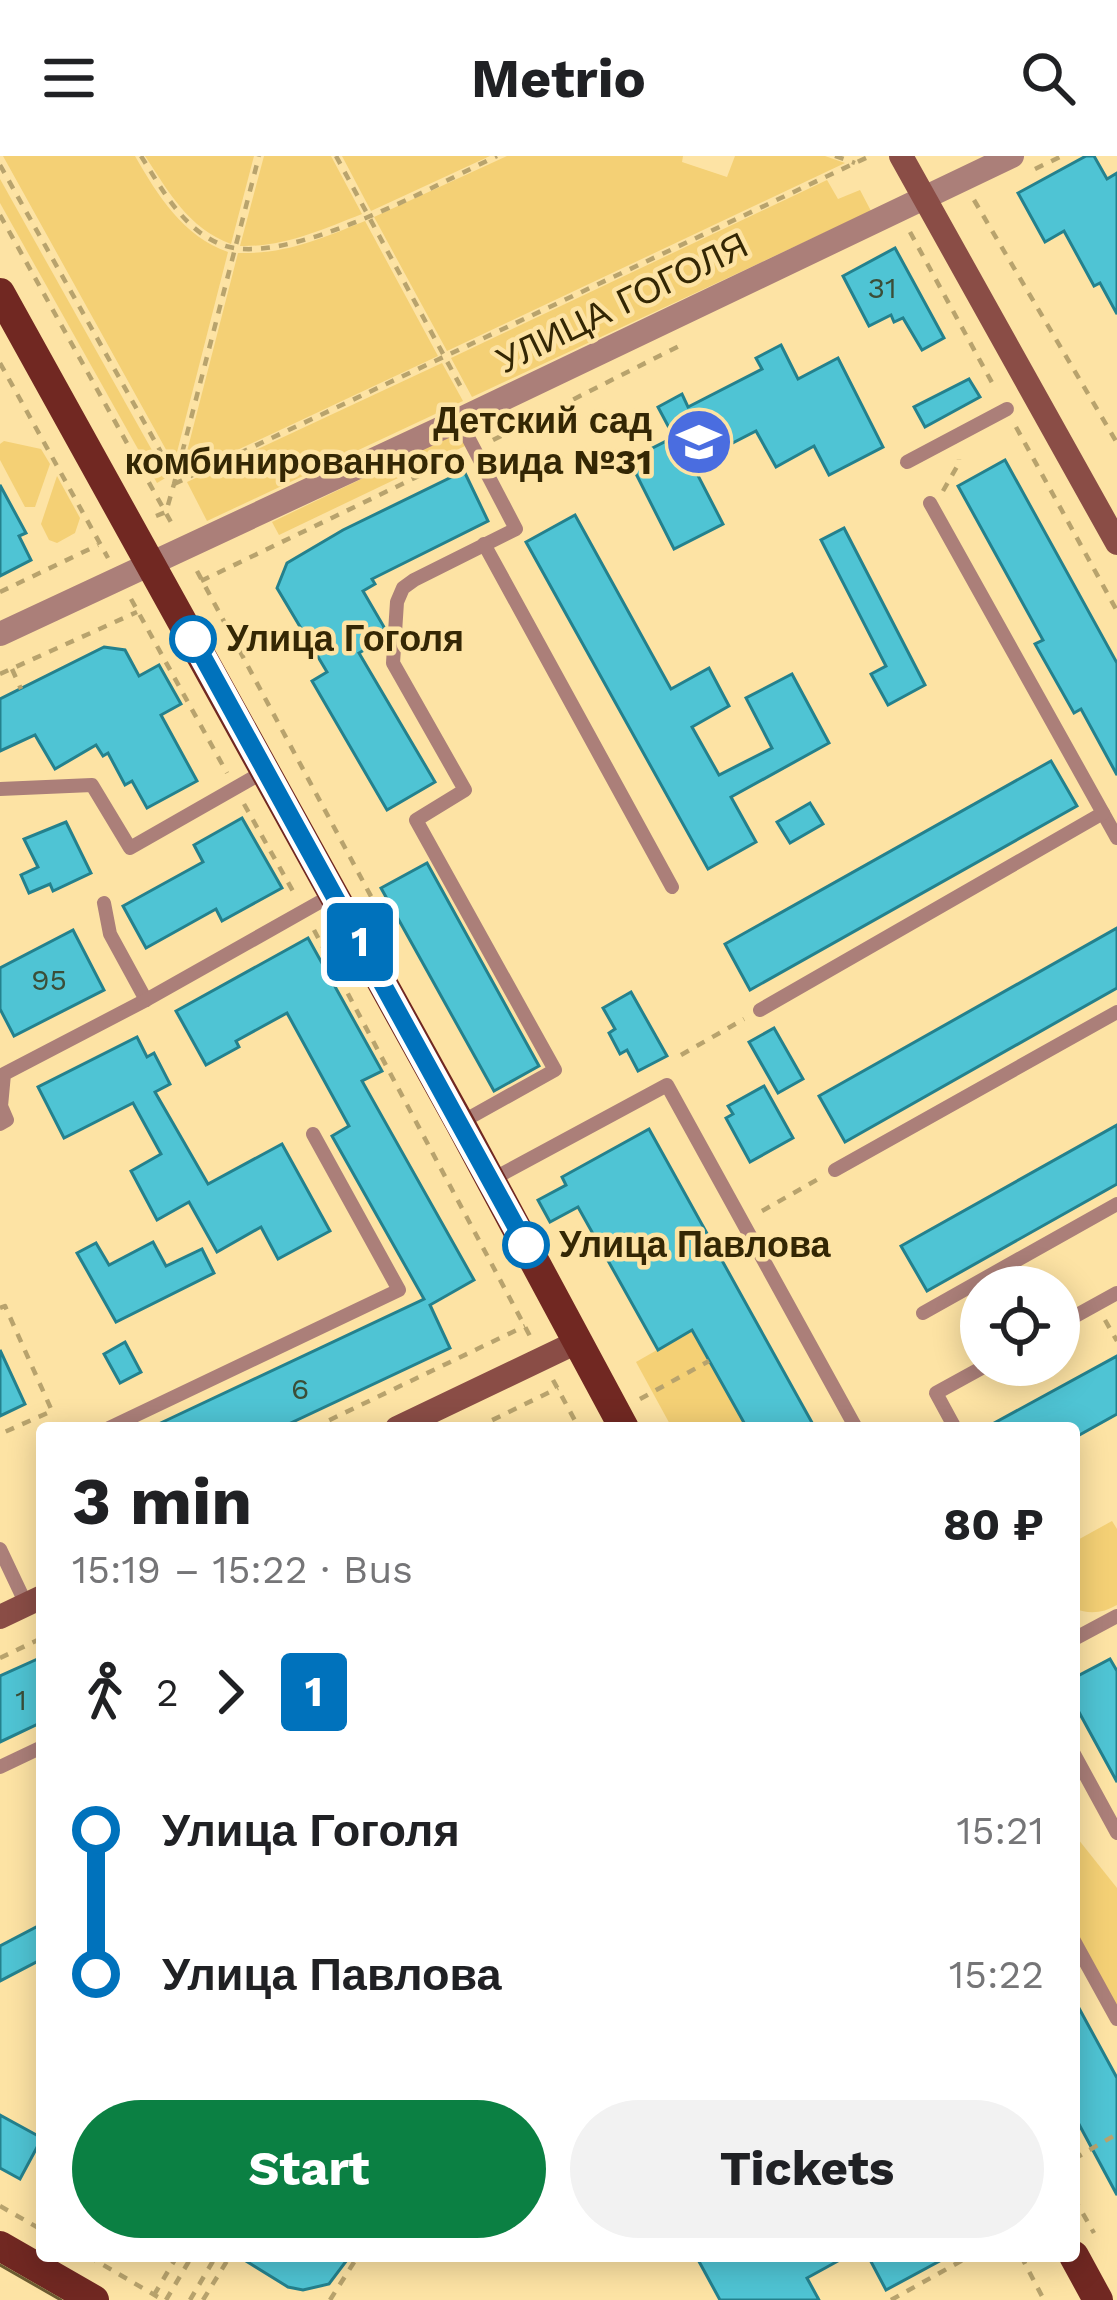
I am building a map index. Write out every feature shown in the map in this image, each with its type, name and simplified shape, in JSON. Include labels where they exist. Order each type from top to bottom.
[{"type":"main road","points":[[901,156],[1117,543]]},
{"type":"main road","points":[[1,298],[170,596],[621,1422]]},
{"type":"main road","points":[[410,1422],[577,1342]]},
{"type":"main road","points":[[0,1617],[34,1600]]},
{"type":"main road","points":[[0,2246],[94,2300]]},
{"type":"main road","points":[[1078,2262],[1098,2300]]},
{"type":"street","name":"УЛИЦА ГОГОЛЯ","points":[[0,634],[1019,165]]},
{"type":"lane","points":[[907,462],[1007,409]]},
{"type":"lane","points":[[459,420],[516,529],[403,588],[397,602],[393,663],[465,790],[416,820],[555,1070],[460,1123]]},
{"type":"lane","points":[[930,503],[1117,838]]},
{"type":"lane","points":[[484,544],[671,887]]},
{"type":"lane","points":[[0,789],[92,785],[130,848],[265,771]]},
{"type":"lane","points":[[760,1010],[1103,813]]},
{"type":"lane","points":[[0,1124],[7,1120],[1,1106],[2,1071],[146,1000],[334,894]]},
{"type":"lane","points":[[104,903],[110,934],[146,1000]]},
{"type":"lane","points":[[835,1169],[1117,1012]]},
{"type":"lane","points":[[491,1180],[667,1084],[853,1422]]},
{"type":"lane","points":[[122,1422],[399,1291],[314,1134]]},
{"type":"lane","points":[[923,1313],[1117,1204]]},
{"type":"lane","points":[[1080,1313],[1117,1293]]},
{"type":"lane","points":[[952,1422],[936,1393],[960,1380]]},
{"type":"lane","points":[[0,1549],[34,1600]]},
{"type":"lane","points":[[1080,1636],[1117,1616]]},
{"type":"lane","points":[[0,1767],[36,1750]]},
{"type":"lane","points":[[1080,1765],[1117,1833]]},
{"type":"lane","points":[[1080,1952],[1117,2019]]},
{"type":"path","points":[[141,156],[188,223],[234,249],[299,242],[497,156]]},
{"type":"path","points":[[0,592],[166,512],[259,156]]},
{"type":"path","points":[[336,156],[444,357]]},
{"type":"path","points":[[836,156],[850,160]]},
{"type":"path","points":[[175,481],[850,160],[870,156]]},
{"type":"path","points":[[1019,165],[1061,156]]},
{"type":"path","points":[[0,165],[175,481]]},
{"type":"path","points":[[1117,443],[974,199],[931,207],[910,230],[1117,611]]},
{"type":"path","points":[[0,215],[166,512]]},
{"type":"path","points":[[170,596],[679,346]]},
{"type":"path","points":[[0,363],[304,911],[525,1326],[325,1422]]},
{"type":"path","points":[[1109,429],[1117,424]]},
{"type":"path","points":[[930,503],[946,488],[959,464],[957,435]]},
{"type":"path","points":[[0,674],[138,611]]},
{"type":"path","points":[[12,669],[21,688]]},
{"type":"path","points":[[681,1055],[760,1010]]},
{"type":"path","points":[[744,1221],[808,1184]]},
{"type":"path","points":[[0,1296],[52,1411],[0,1434]]},
{"type":"path","points":[[640,1400],[709,1360]]},
{"type":"path","points":[[488,1422],[558,1388]]},
{"type":"path","points":[[0,1658],[36,1641]]},
{"type":"path","points":[[1080,2155],[1117,2134]]},
{"type":"path","points":[[0,2206],[36,2227]]},
{"type":"path","points":[[98,2262],[165,2300],[188,2262]]},
{"type":"path","points":[[154,2295],[173,2262]]},
{"type":"path","points":[[190,2300],[212,2262]]},
{"type":"path","points":[[203,2300],[226,2262]]},
{"type":"path","points":[[330,2300],[354,2262]]},
{"type":"path","points":[[891,2300],[959,2262]]},
{"type":"path","points":[[1024,2262],[1044,2300]]},
{"type":"shaded area","points":[[3,156],[135,156],[185,225],[228,252],[174,464]]},
{"type":"shaded area","points":[[145,156],[254,156],[231,244],[191,219]]},
{"type":"shaded area","points":[[264,156],[331,156],[362,214],[287,241],[240,246]]},
{"type":"shaded area","points":[[342,156],[490,156],[371,211]]},
{"type":"shaded area","points":[[507,156],[683,156],[682,162],[727,177],[735,156],[825,156],[845,163],[447,351],[374,217]]},
{"type":"shaded area","points":[[0,179],[167,477],[157,483],[0,203]]},
{"type":"shaded area","points":[[827,180],[838,199],[860,190],[871,211],[472,397],[451,358]]},
{"type":"shaded area","points":[[365,221],[438,356],[184,475],[238,253],[288,248]]},
{"type":"shaded area","points":[[442,363],[463,401],[207,521],[187,482]]},
{"type":"shaded area","points":[[459,432],[465,446],[279,535],[272,522]]},
{"type":"shaded area","points":[[4,441],[41,449],[50,464],[35,507],[25,507],[0,460]]},
{"type":"shaded area","points":[[57,476],[80,518],[75,533],[57,543],[49,540],[41,524]]},
{"type":"shaded area","points":[[692,1330],[744,1422],[669,1422],[636,1362]]},
{"type":"shaded area","points":[[1112,1521],[1117,1529],[1117,1605],[1096,1612],[1080,1610],[1080,1539]]},
{"type":"shaded area","points":[[1080,1842],[1117,1888],[1117,2019],[1080,1952]]},
{"type":"building","points":[[1094,156],[1107,179],[1117,173],[1117,314],[1100,283],[1094,286],[1064,231],[1045,242],[1018,193]]},
{"type":"building","points":[[895,248],[944,338],[922,350],[903,318],[894,322],[891,315],[869,326],[843,276]]},
{"type":"building","name":"Детский сад комбинированного вида №31","points":[[781,345],[798,379],[838,358],[883,447],[829,475],[814,446],[776,467],[756,431],[692,464],[723,524],[674,549],[629,460],[674,437],[658,407],[682,394],[688,407],[762,369],[756,358]]},
{"type":"building","points":[[969,379],[980,397],[925,427],[914,407]]},
{"type":"building","points":[[1005,460],[1117,663],[1117,775],[1081,709],[1074,713],[1035,644],[1043,640],[958,486]]},
{"type":"building","points":[[464,471],[488,521],[372,579],[375,584],[363,591],[384,627],[383,639],[359,653],[435,782],[387,810],[312,681],[327,672],[277,588],[287,563]]},
{"type":"building","points":[[0,485],[26,533],[19,536],[31,560],[0,576]]},
{"type":"building","points":[[575,515],[671,689],[709,668],[729,706],[692,727],[719,775],[772,748],[746,698],[792,674],[829,743],[731,797],[756,842],[708,869],[526,542]]},
{"type":"building","points":[[844,528],[925,685],[888,705],[871,674],[886,666],[821,540]]},
{"type":"building","points":[[104,647],[125,650],[139,676],[159,665],[181,704],[161,715],[197,781],[147,808],[132,781],[125,785],[108,753],[103,756],[96,745],[55,769],[35,735],[0,751],[0,699]]},
{"type":"building","points":[[1051,761],[1077,806],[750,990],[725,944]]},
{"type":"building","points":[[810,803],[823,824],[790,843],[777,822]]},
{"type":"building","points":[[242,818],[282,888],[222,921],[216,909],[146,948],[123,906],[203,862],[194,845]]},
{"type":"building","points":[[66,822],[91,873],[53,891],[50,884],[29,893],[21,875],[38,867],[24,839]]},
{"type":"building","points":[[427,863],[539,1066],[494,1091],[381,888]]},
{"type":"building","points":[[1117,928],[1117,988],[845,1142],[819,1096]]},
{"type":"building","points":[[73,930],[104,990],[14,1036],[0,1009],[0,968]]},
{"type":"building","points":[[308,938],[382,1071],[362,1081],[474,1280],[430,1305],[450,1348],[293,1422],[163,1422],[424,1299],[332,1136],[349,1126],[287,1013],[236,1041],[239,1047],[206,1065],[176,1011]]},
{"type":"building","points":[[631,992],[667,1056],[638,1071],[627,1050],[620,1054],[609,1033],[615,1029],[603,1008]]},
{"type":"building","points":[[774,1028],[803,1079],[778,1093],[749,1042]]},
{"type":"building","points":[[137,1037],[147,1057],[154,1053],[170,1084],[155,1092],[208,1184],[282,1144],[330,1231],[278,1259],[261,1227],[217,1252],[189,1202],[157,1220],[131,1171],[161,1154],[133,1103],[64,1138],[38,1087]]},
{"type":"building","points":[[764,1086],[793,1138],[750,1162],[726,1118],[733,1114],[728,1106]]},
{"type":"building","points":[[1117,1125],[1117,1184],[971,1266],[960,1266],[960,1272],[927,1291],[901,1246]]},
{"type":"building","points":[[649,1129],[812,1422],[744,1422],[692,1330],[658,1350],[578,1207],[550,1222],[538,1200],[566,1185],[562,1177]]},
{"type":"building","points":[[153,1242],[166,1266],[202,1249],[214,1273],[116,1322],[77,1253],[96,1243],[109,1265]]},
{"type":"building","points":[[125,1342],[141,1372],[120,1383],[104,1354]]},
{"type":"building","points":[[0,1350],[25,1404],[0,1416]]},
{"type":"building","points":[[1117,1356],[1117,1414],[1080,1435],[1080,1422],[996,1422],[1062,1386],[1080,1386],[1080,1376]]},
{"type":"building","points":[[1110,1659],[1117,1671],[1117,1782],[1080,1714],[1080,1675]]},
{"type":"building","points":[[36,1660],[36,1725],[0,1742],[0,1676]]},
{"type":"building","points":[[36,1927],[36,1962],[0,1981],[0,1946]]},
{"type":"building","points":[[1080,2010],[1117,2078],[1117,2195],[1080,2126]]},
{"type":"building","points":[[0,2115],[36,2135],[36,2149],[20,2179],[0,2168]]},
{"type":"building","points":[[248,2262],[346,2262],[329,2284],[303,2290],[288,2287]]},
{"type":"building","points":[[699,2262],[836,2262],[807,2278],[819,2300],[720,2300]]},
{"type":"building","points":[[871,2262],[938,2262],[886,2290]]},
{"type":"tram line","points":[[0,2265],[61,2300]]},
{"type":"bus line","name":"1","points":[[193,639],[526,1245]]},
{"type":"place","name":"Детский сад комбинированного вида №31","points":[[699,442]]},
{"type":"place","name":"Улица Гоголя","points":[[193,639]]},
{"type":"place","name":"Улица Павлова","points":[[526,1245]]}]
